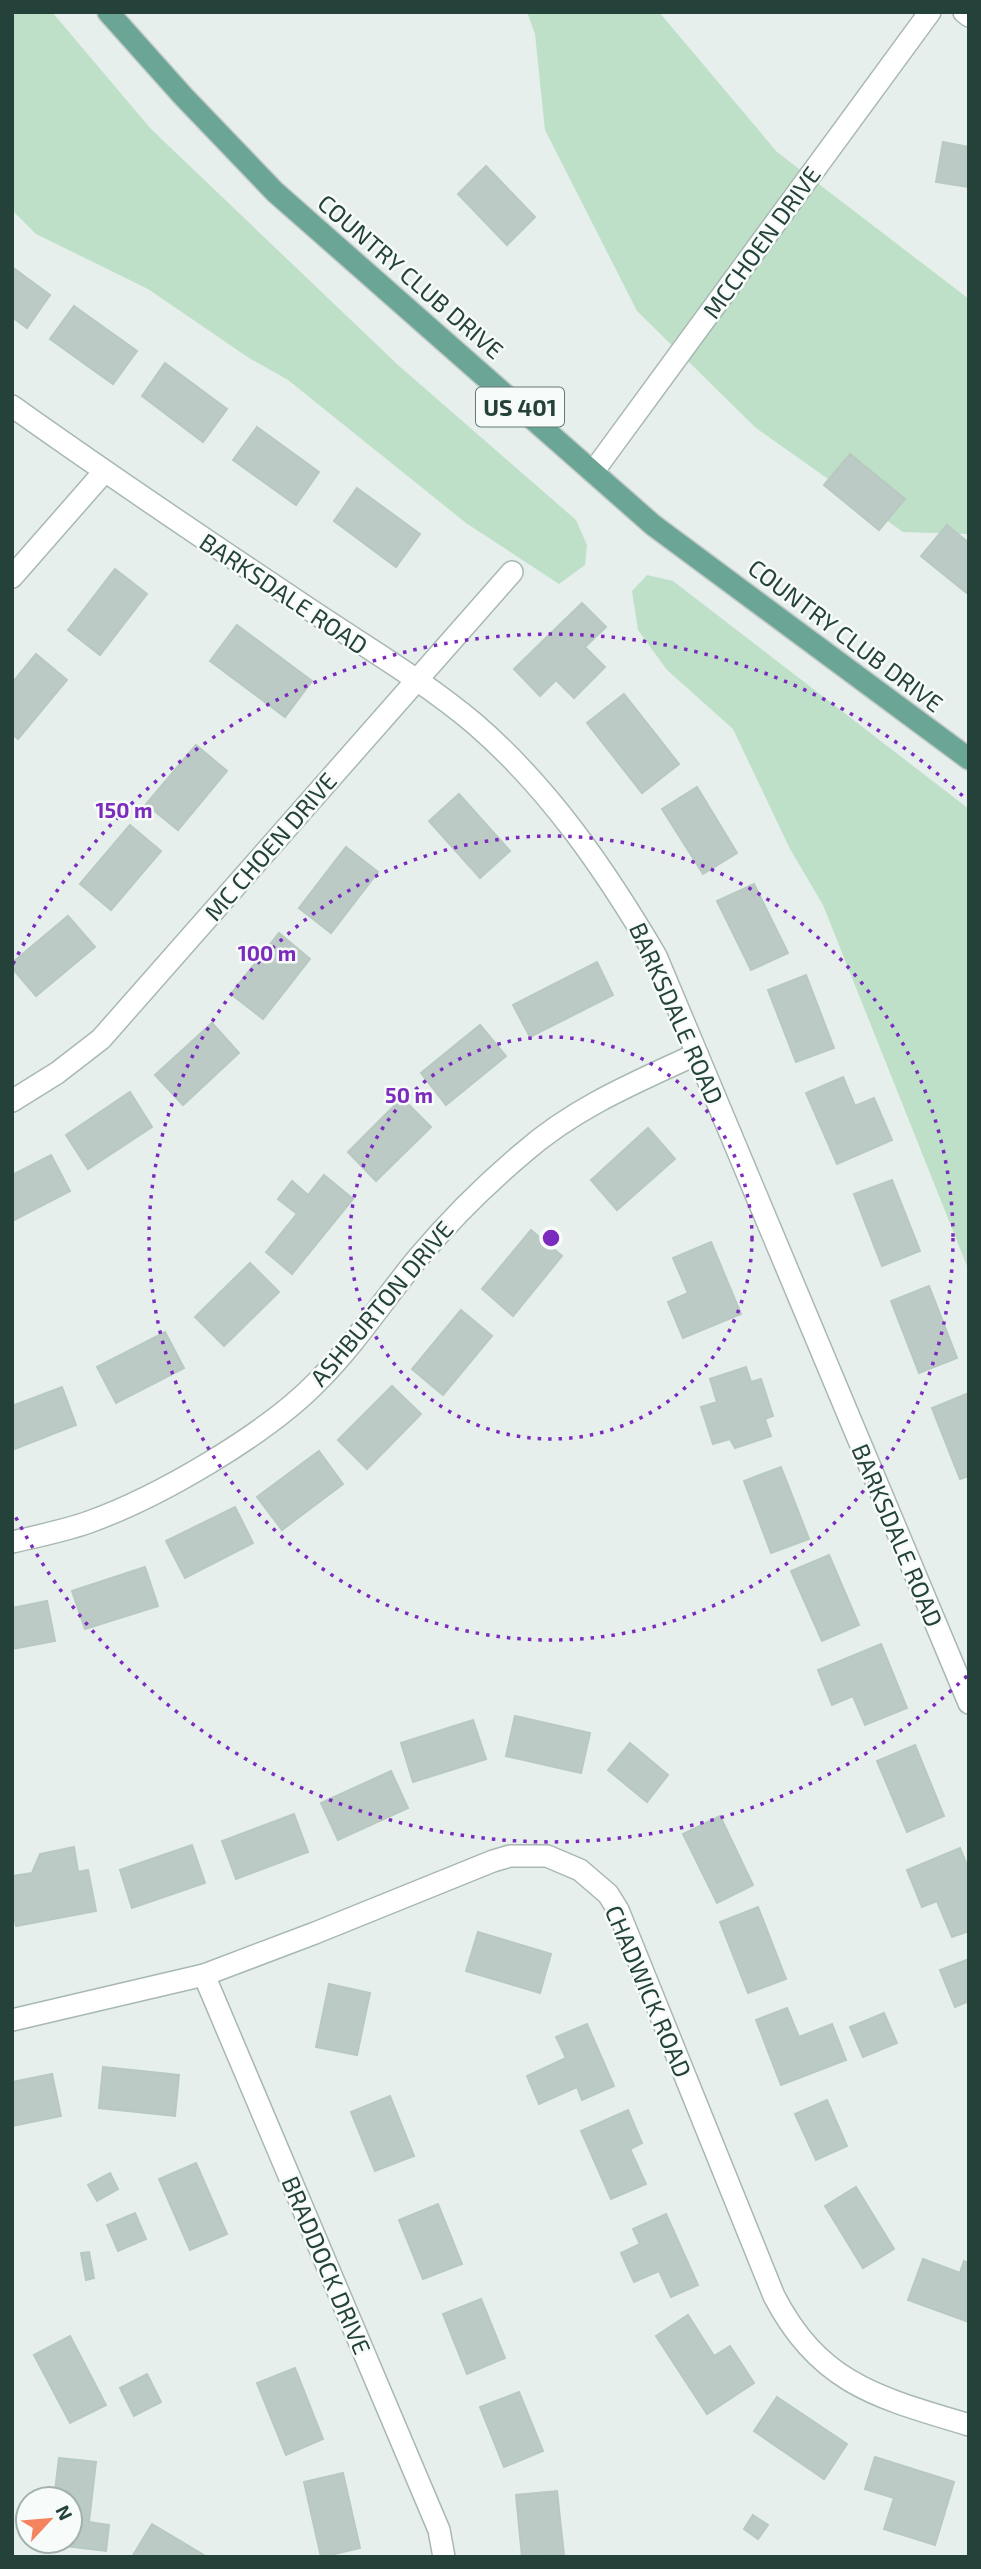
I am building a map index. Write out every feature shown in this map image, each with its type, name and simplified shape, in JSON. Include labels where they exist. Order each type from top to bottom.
[{"type":"main road","name":"COUNTRY CLUB DRIVE","points":[[108,12],[183,96],[275,192],[653,525],[969,759]]},
{"type":"street","name":"MCCHOEN DRIVE","points":[[593,472],[930,12]]},
{"type":"street","points":[[964,12],[969,16]]},
{"type":"street","name":"BARKSDALE ROAD","points":[[12,407],[104,472],[415,680],[475,724],[540,789],[575,831],[618,891],[656,956],[969,1703]]},
{"type":"street","points":[[12,577],[104,472]]},
{"type":"street","name":"MC CHOEN DRIVE","points":[[12,1101],[57,1073],[101,1039],[512,572]]},
{"type":"street","name":"ASHBURTON DRIVE","points":[[12,1542],[90,1521],[133,1502],[194,1471],[264,1426],[317,1383],[361,1333],[417,1259],[453,1217],[524,1151],[569,1118],[616,1091],[697,1054]]},
{"type":"street","name":"CHADWICK ROAD","points":[[12,2020],[204,1975],[510,1856],[547,1857],[580,1870],[608,1894],[618,1910],[774,2296],[803,2342],[830,2368],[860,2388],[894,2402],[969,2425]]},
{"type":"street","name":"BRADDOCK DRIVE","points":[[204,1975],[439,2530],[444,2557]]},
{"type":"green space","points":[[12,12],[52,12],[151,129],[398,365],[576,520],[587,545],[585,565],[559,584],[466,523],[288,380],[249,358],[148,289],[36,234],[12,210]]},
{"type":"green space","points":[[527,12],[659,12],[777,152],[969,299],[969,534],[903,532],[756,428],[637,311],[545,130],[535,34]]},
{"type":"green space","points":[[647,575],[673,581],[969,809],[969,1271],[823,905],[790,849],[733,729],[667,670],[638,630],[632,591]]},
{"type":"building","points":[[943,142],[969,147],[969,187],[936,182]]},
{"type":"building","points":[[486,166],[535,217],[507,245],[458,194]]},
{"type":"building","points":[[12,267],[50,295],[27,328],[12,317]]},
{"type":"building","points":[[74,306],[137,351],[113,384],[50,339]]},
{"type":"building","points":[[165,363],[227,409],[203,442],[142,396]]},
{"type":"building","points":[[257,427],[319,472],[296,505],[233,460]]},
{"type":"building","points":[[850,454],[905,499],[879,530],[824,485]]},
{"type":"building","points":[[357,488],[420,534],[396,567],[334,521]]},
{"type":"building","points":[[947,525],[969,543],[969,595],[921,556]]},
{"type":"building","points":[[115,569],[147,594],[100,655],[68,630]]},
{"type":"building","points":[[582,603],[606,627],[585,647],[605,667],[574,698],[556,680],[540,696],[514,669]]},
{"type":"building","points":[[237,625],[312,681],[285,717],[210,661]]},
{"type":"building","points":[[36,654],[67,680],[18,739],[12,734],[12,683]]},
{"type":"building","points":[[624,694],[679,764],[642,793],[587,723]]},
{"type":"building","points":[[196,745],[227,771],[178,830],[146,804]]},
{"type":"building","points":[[697,787],[737,853],[703,874],[662,809]]},
{"type":"building","points":[[459,794],[510,851],[480,878],[429,821]]},
{"type":"building","points":[[130,825],[161,851],[111,910],[80,884]]},
{"type":"building","points":[[346,847],[378,872],[331,933],[299,908]]},
{"type":"building","points":[[754,884],[788,953],[751,970],[717,901]]},
{"type":"building","points":[[68,916],[95,947],[36,996],[12,968],[12,963]]},
{"type":"building","points":[[279,933],[310,959],[263,1019],[231,994]]},
{"type":"building","points":[[597,962],[613,995],[530,1037],[513,1005]]},
{"type":"building","points":[[806,975],[834,1048],[796,1062],[768,990]]},
{"type":"building","points":[[212,1023],[239,1053],[183,1105],[155,1075]]},
{"type":"building","points":[[480,1025],[506,1056],[446,1105],[421,1073]]},
{"type":"building","points":[[843,1077],[855,1106],[874,1098],[892,1140],[837,1164],[806,1093]]},
{"type":"building","points":[[130,1092],[152,1127],[88,1169],[66,1135]]},
{"type":"building","points":[[402,1098],[431,1127],[376,1181],[348,1152]]},
{"type":"building","points":[[648,1128],[675,1159],[617,1210],[591,1180]]},
{"type":"building","points":[[51,1155],[70,1191],[12,1221],[12,1175]]},
{"type":"building","points":[[324,1175],[353,1199],[292,1274],[266,1252],[297,1214],[278,1199],[292,1181],[308,1195]]},
{"type":"building","points":[[892,1180],[920,1251],[882,1266],[854,1194]]},
{"type":"building","points":[[531,1230],[562,1256],[513,1316],[482,1289]]},
{"type":"building","points":[[711,1242],[741,1314],[683,1338],[668,1302],[688,1293],[673,1258]]},
{"type":"building","points":[[250,1263],[279,1292],[224,1346],[195,1317]]},
{"type":"building","points":[[929,1286],[957,1358],[919,1373],[891,1301]]},
{"type":"building","points":[[461,1310],[492,1336],[443,1395],[412,1369]]},
{"type":"building","points":[[165,1332],[184,1368],[116,1403],[97,1367]]},
{"type":"building","points":[[746,1367],[751,1382],[761,1379],[773,1416],[765,1419],[771,1436],[735,1448],[730,1439],[713,1444],[701,1407],[717,1402],[710,1379]]},
{"type":"building","points":[[392,1386],[421,1414],[367,1469],[338,1440]]},
{"type":"building","points":[[62,1387],[76,1425],[12,1450],[12,1406]]},
{"type":"building","points":[[969,1393],[969,1476],[960,1479],[932,1408]]},
{"type":"building","points":[[319,1451],[343,1484],[282,1530],[257,1497]]},
{"type":"building","points":[[781,1467],[809,1539],[771,1553],[744,1481]]},
{"type":"building","points":[[235,1507],[253,1543],[185,1578],[166,1541]]},
{"type":"building","points":[[829,1555],[859,1625],[822,1641],[791,1571]]},
{"type":"building","points":[[145,1567],[158,1606],[85,1629],[72,1591]]},
{"type":"building","points":[[47,1601],[55,1641],[12,1649],[12,1608]]},
{"type":"building","points":[[881,1644],[907,1708],[865,1725],[853,1696],[832,1705],[818,1670]]},
{"type":"building","points":[[515,1716],[590,1733],[581,1773],[506,1756]]},
{"type":"building","points":[[473,1720],[486,1759],[413,1782],[401,1743]]},
{"type":"building","points":[[630,1743],[668,1775],[647,1802],[608,1770]]},
{"type":"building","points":[[915,1745],[944,1816],[907,1832],[877,1761]]},
{"type":"building","points":[[391,1771],[408,1808],[338,1840],[321,1803]]},
{"type":"building","points":[[294,1814],[308,1852],[236,1879],[222,1841]]},
{"type":"building","points":[[720,1816],[753,1885],[717,1903],[683,1834]]},
{"type":"building","points":[[192,1845],[205,1883],[132,1908],[120,1870]]},
{"type":"building","points":[[74,1847],[78,1872],[88,1870],[96,1911],[16,1926],[12,1907],[12,1876],[32,1873],[40,1854]]},
{"type":"building","points":[[960,1848],[969,1870],[969,1931],[952,1937],[937,1901],[922,1907],[907,1870]]},
{"type":"building","points":[[758,1907],[786,1979],[748,1993],[720,1922]]},
{"type":"building","points":[[478,1932],[551,1954],[540,1993],[466,1971]]},
{"type":"building","points":[[969,1959],[969,2001],[955,2007],[940,1970]]},
{"type":"building","points":[[329,1984],[370,1993],[357,2055],[316,2047]]},
{"type":"building","points":[[787,2008],[799,2037],[832,2024],[846,2060],[781,2085],[756,2020]]},
{"type":"building","points":[[884,2013],[897,2043],[863,2057],[850,2027]]},
{"type":"building","points":[[587,2024],[614,2086],[582,2100],[577,2087],[539,2104],[527,2076],[566,2058],[556,2037]]},
{"type":"building","points":[[103,2067],[179,2075],[175,2116],[99,2108]]},
{"type":"building","points":[[52,2074],[61,2116],[12,2126],[12,2082]]},
{"type":"building","points":[[390,2096],[414,2156],[375,2171],[351,2112]]},
{"type":"building","points":[[827,2100],[847,2146],[816,2160],[795,2114]]},
{"type":"building","points":[[628,2110],[642,2143],[630,2149],[646,2184],[611,2199],[581,2131]]},
{"type":"building","points":[[196,2163],[227,2234],[190,2250],[159,2179]]},
{"type":"building","points":[[110,2173],[118,2189],[97,2201],[88,2185]]},
{"type":"building","points":[[856,2187],[894,2249],[863,2268],[825,2206]]},
{"type":"building","points":[[438,2204],[462,2264],[423,2279],[399,2220]]},
{"type":"building","points":[[135,2213],[146,2239],[118,2251],[107,2225]]},
{"type":"building","points":[[666,2214],[698,2285],[671,2297],[659,2271],[634,2282],[621,2253],[640,2244],[633,2229]]},
{"type":"building","points":[[89,2252],[94,2278],[86,2280],[81,2253]]},
{"type":"building","points":[[923,2259],[960,2273],[964,2261],[969,2263],[969,2322],[908,2300]]},
{"type":"building","points":[[481,2299],[505,2358],[467,2374],[443,2314]]},
{"type":"building","points":[[688,2315],[714,2356],[730,2346],[754,2383],[707,2414],[656,2336]]},
{"type":"building","points":[[70,2336],[106,2405],[70,2423],[34,2355]]},
{"type":"building","points":[[295,2368],[323,2439],[286,2455],[257,2383]]},
{"type":"building","points":[[147,2374],[161,2402],[134,2416],[120,2388]]},
{"type":"building","points":[[519,2392],[543,2451],[504,2467],[480,2407]]},
{"type":"building","points":[[777,2397],[847,2444],[824,2479],[754,2431]]},
{"type":"building","points":[[875,2457],[954,2482],[935,2545],[884,2529],[894,2498],[865,2489]]},
{"type":"building","points":[[59,2458],[96,2462],[89,2522],[109,2525],[106,2551],[84,2548],[84,2485],[56,2485]]},
{"type":"building","points":[[343,2473],[360,2548],[321,2557],[304,2482]]},
{"type":"building","points":[[557,2491],[564,2555],[522,2557],[516,2495]]},
{"type":"building","points":[[753,2515],[768,2525],[758,2539],[744,2529]]},
{"type":"building","points":[[152,2524],[207,2557],[132,2557]]}]
